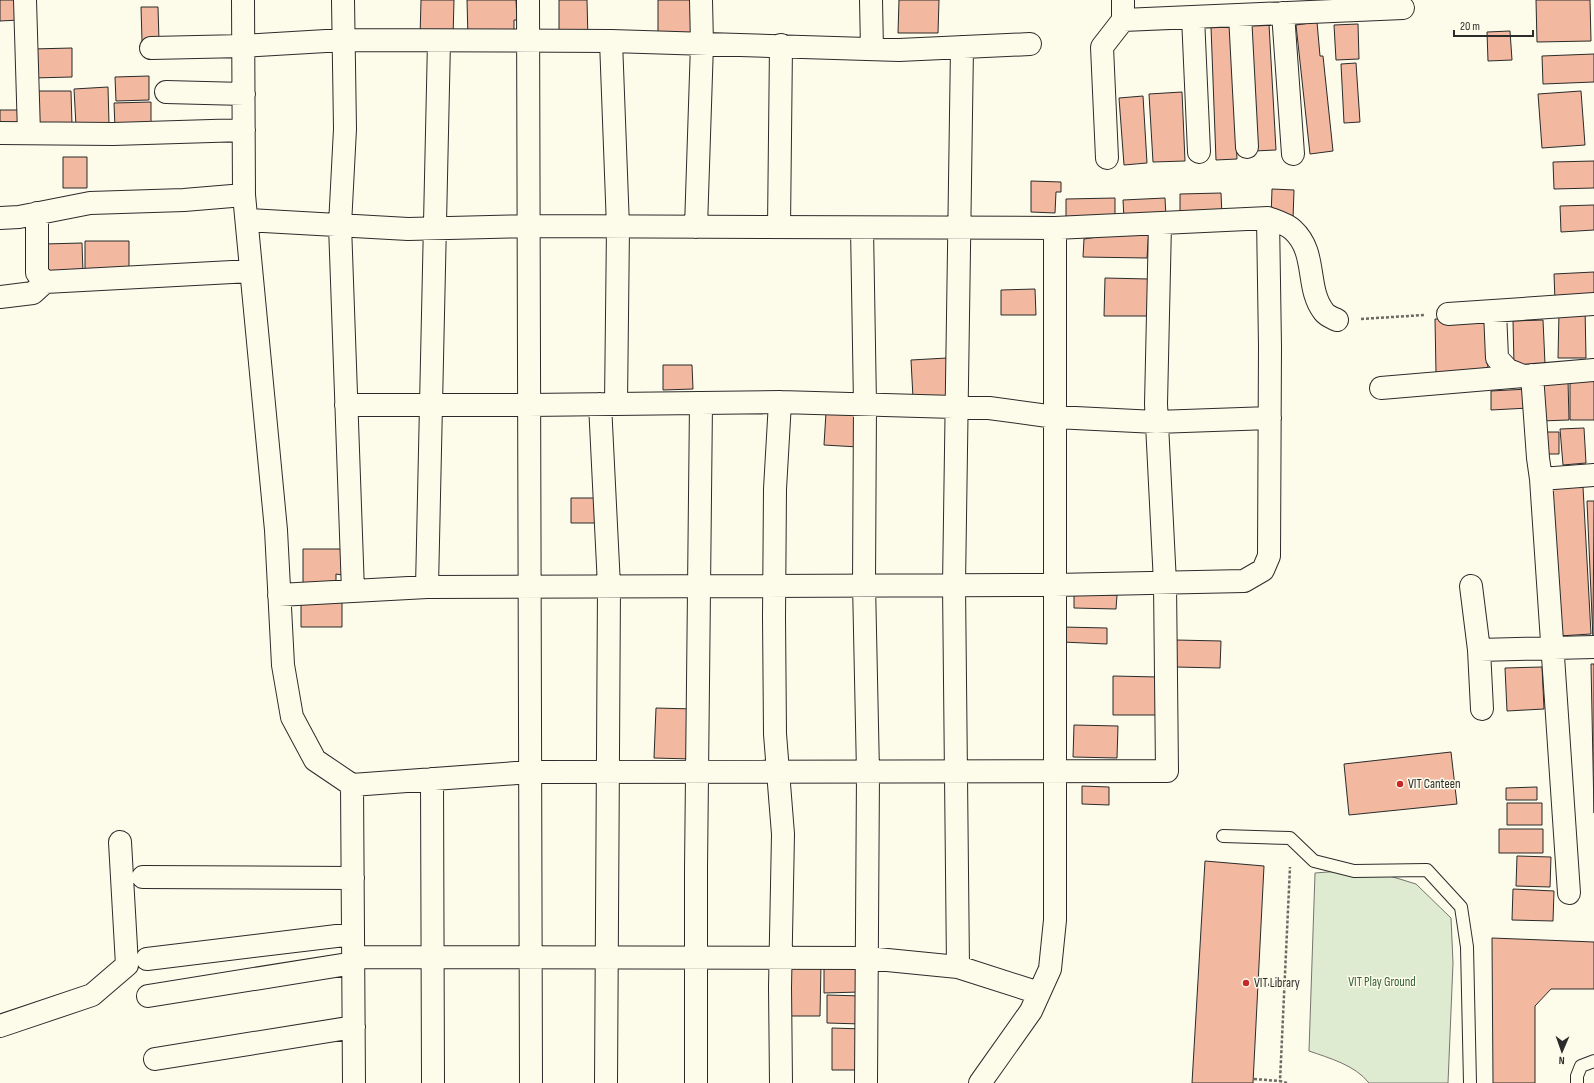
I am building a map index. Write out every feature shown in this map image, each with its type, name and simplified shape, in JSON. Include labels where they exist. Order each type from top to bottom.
[{"type":"street","points":[[25,0],[29,133]]},
{"type":"street","points":[[243,0],[244,195],[276,530],[283,665],[292,717],[315,760],[352,785],[530,772],[1167,771],[1165,583],[1156,422],[1160,224]]},
{"type":"street","points":[[343,0],[345,129],[340,225],[353,591]]},
{"type":"street","points":[[528,0],[531,1083]]},
{"type":"street","points":[[696,227],[702,44],[701,0]]},
{"type":"street","points":[[871,0],[872,49]]},
{"type":"street","points":[[1107,158],[1102,46],[1123,10],[1193,17],[1403,8]]},
{"type":"street","points":[[1283,13],[1293,154]]},
{"type":"street","points":[[1240,15],[1248,147]]},
{"type":"street","points":[[1193,17],[1199,152]]},
{"type":"street","points":[[151,48],[243,46],[343,40],[611,41],[780,45],[899,50],[1030,44]]},
{"type":"street","points":[[427,587],[439,40]]},
{"type":"street","points":[[606,1083],[609,586],[608,404],[618,227],[611,41]]},
{"type":"street","points":[[779,227],[780,45]]},
{"type":"street","points":[[958,967],[954,584],[962,47]]},
{"type":"street","points":[[166,92],[244,94]]},
{"type":"street","points":[[0,133],[113,134],[244,130]]},
{"type":"street","points":[[0,218],[20,217],[90,203],[184,200],[244,195]]},
{"type":"street","points":[[37,213],[37,273],[44,282]]},
{"type":"street","points":[[247,220],[408,228],[528,226],[1055,228],[1268,218],[1292,229],[1300,237],[1308,253],[1316,300],[1325,314],[1337,320]]},
{"type":"street","points":[[279,595],[427,587],[1055,584],[1244,581],[1263,570],[1269,556],[1270,418],[1268,218]]},
{"type":"street","points":[[862,228],[865,404],[864,584],[868,772],[866,1083]]},
{"type":"street","points":[[980,1083],[1031,1011],[1050,969],[1055,920],[1055,228]]},
{"type":"street","points":[[0,297],[33,293],[44,282],[251,271]]},
{"type":"street","points":[[1448,314],[1594,304]]},
{"type":"street","points":[[1495,310],[1497,358],[1508,370],[1528,376]]},
{"type":"street","points":[[1381,388],[1594,370]]},
{"type":"street","points":[[1528,376],[1541,479],[1569,893]]},
{"type":"street","points":[[346,405],[529,405],[780,402],[957,406],[989,408],[1055,417],[1156,422],[1270,418]]},
{"type":"street","points":[[780,402],[775,489],[775,734],[783,834],[780,957],[781,1083]]},
{"type":"street","points":[[696,1083],[701,403]]},
{"type":"street","points":[[1541,479],[1594,475]]},
{"type":"street","points":[[1471,586],[1479,650],[1482,708]]},
{"type":"street","points":[[1479,650],[1594,647]]},
{"type":"street","points":[[432,779],[433,1083]]},
{"type":"street","points":[[352,785],[354,1083]]},
{"type":"street","points":[[0,1026],[92,995],[127,965],[120,842]]},
{"type":"street","points":[[143,877],[353,878]]},
{"type":"street","points":[[147,959],[353,934]]},
{"type":"street","points":[[148,996],[353,960],[433,957],[867,958],[958,967],[1039,993]]},
{"type":"street","points":[[155,1059],[354,1027]]},
{"type":"lane","points":[[1223,836],[1290,838],[1314,860],[1354,871],[1427,870],[1460,907],[1467,947],[1470,1083]]},
{"type":"lane","points":[[1577,1083],[1577,1076],[1581,1066],[1594,1061]]},
{"type":"path","points":[[1337,320],[1448,314]]},
{"type":"path","points":[[1280,1081],[1290,888],[1290,838]]},
{"type":"path","points":[[1258,984],[1285,986]]},
{"type":"path","points":[[1254,1079],[1287,1083]]},
{"type":"green space","name":"VIT Play Ground","points":[[1367,869],[1416,884],[1451,918],[1453,963],[1448,1083],[1369,1083],[1357,1071],[1333,1059],[1309,1051],[1315,873]]},
{"type":"building","points":[[0,0],[19,0],[19,20],[0,21]]},
{"type":"building","points":[[421,0],[454,0],[453,38],[420,38]]},
{"type":"building","points":[[467,0],[516,0],[517,20],[514,20],[514,37],[468,38]]},
{"type":"building","points":[[559,0],[587,0],[588,40],[559,39]]},
{"type":"building","points":[[658,0],[695,0],[695,38],[658,38]]},
{"type":"building","points":[[899,0],[939,0],[938,33],[898,33]]},
{"type":"building","points":[[1536,0],[1590,0],[1591,41],[1537,42]]},
{"type":"building","points":[[141,7],[158,7],[159,41],[142,41]]},
{"type":"building","points":[[1317,22],[1320,56],[1323,56],[1333,151],[1310,154],[1296,25]]},
{"type":"building","points":[[1269,24],[1276,150],[1254,151],[1247,25]]},
{"type":"building","points":[[1358,24],[1359,59],[1336,60],[1334,25]]},
{"type":"building","points":[[1231,26],[1237,159],[1216,160],[1211,27]]},
{"type":"building","points":[[1510,31],[1512,60],[1488,61],[1487,32]]},
{"type":"building","points":[[72,48],[72,77],[33,78],[32,49]]},
{"type":"building","points":[[1594,54],[1594,82],[1543,84],[1542,56]]},
{"type":"building","points":[[1356,63],[1360,122],[1344,123],[1341,64]]},
{"type":"building","points":[[149,76],[149,100],[116,101],[115,77]]},
{"type":"building","points":[[108,87],[109,124],[76,126],[74,89]]},
{"type":"building","points":[[34,91],[71,91],[72,125],[35,126]]},
{"type":"building","points":[[1581,91],[1585,145],[1542,148],[1538,94]]},
{"type":"building","points":[[1182,92],[1185,161],[1153,162],[1149,94]]},
{"type":"building","points":[[1143,96],[1147,163],[1124,165],[1119,98]]},
{"type":"building","points":[[151,102],[151,127],[115,128],[114,103]]},
{"type":"building","points":[[0,110],[25,110],[25,129],[0,130]]},
{"type":"building","points":[[63,157],[87,157],[87,188],[63,188]]},
{"type":"building","points":[[1594,161],[1594,188],[1554,189],[1553,162]]},
{"type":"building","points":[[1031,181],[1061,182],[1061,192],[1056,192],[1055,213],[1031,212]]},
{"type":"building","points":[[1272,189],[1294,190],[1293,219],[1271,218]]},
{"type":"building","points":[[1221,193],[1222,216],[1180,216],[1180,194]]},
{"type":"building","points":[[1115,198],[1115,220],[1066,221],[1066,199]]},
{"type":"building","points":[[1165,198],[1166,217],[1124,219],[1123,200]]},
{"type":"building","points":[[1594,205],[1594,230],[1561,232],[1560,206]]},
{"type":"building","points":[[1149,229],[1147,258],[1083,257],[1084,239]]},
{"type":"building","points":[[85,241],[129,241],[129,271],[85,271]]},
{"type":"building","points":[[82,243],[83,273],[45,275],[44,244]]},
{"type":"building","points":[[1594,272],[1594,299],[1555,301],[1554,274]]},
{"type":"building","points":[[1105,278],[1149,279],[1149,316],[1104,316]]},
{"type":"building","points":[[1035,289],[1036,315],[1001,315],[1001,290]]},
{"type":"building","points":[[1585,307],[1586,358],[1558,358],[1559,312]]},
{"type":"building","points":[[1486,318],[1488,371],[1436,373],[1435,319]]},
{"type":"building","points":[[1543,320],[1545,364],[1514,365],[1513,321]]},
{"type":"building","points":[[947,358],[948,397],[913,398],[911,360]]},
{"type":"building","points":[[663,365],[692,365],[693,389],[663,390]]},
{"type":"building","points":[[1570,379],[1594,379],[1594,420],[1570,420]]},
{"type":"building","points":[[1568,380],[1569,420],[1540,421],[1539,381]]},
{"type":"building","points":[[1528,389],[1529,408],[1491,410],[1491,391]]},
{"type":"building","points":[[826,412],[860,413],[858,447],[824,445]]},
{"type":"building","points":[[1584,428],[1586,463],[1563,465],[1560,429]]},
{"type":"building","points":[[1543,432],[1559,432],[1559,454],[1543,454]]},
{"type":"building","points":[[1583,487],[1591,634],[1559,636],[1552,488]]},
{"type":"building","points":[[571,498],[604,498],[604,523],[571,523]]},
{"type":"building","points":[[1587,501],[1594,501],[1593,639]]},
{"type":"building","points":[[303,549],[342,549],[342,575],[336,574],[336,591],[303,592]]},
{"type":"building","points":[[1074,594],[1117,595],[1116,609],[1074,608]]},
{"type":"building","points":[[301,599],[342,599],[342,627],[301,627]]},
{"type":"building","points":[[1062,627],[1107,628],[1107,644],[1062,642]]},
{"type":"building","points":[[1176,640],[1221,641],[1220,668],[1176,667]]},
{"type":"building","points":[[1591,664],[1594,664],[1594,813]]},
{"type":"building","points":[[1542,667],[1544,709],[1507,711],[1505,668]]},
{"type":"building","points":[[1113,676],[1158,677],[1158,715],[1113,715]]},
{"type":"building","points":[[656,708],[694,709],[692,759],[654,758]]},
{"type":"building","points":[[1074,725],[1118,726],[1117,758],[1073,757]]},
{"type":"building","name":"VIT Canteen","points":[[1451,752],[1457,804],[1349,815],[1344,764]]},
{"type":"building","points":[[1082,786],[1109,787],[1109,805],[1082,804]]},
{"type":"building","points":[[1537,787],[1537,800],[1506,800],[1506,788]]},
{"type":"building","points":[[1507,803],[1542,803],[1542,825],[1507,825]]},
{"type":"building","points":[[1499,829],[1543,829],[1543,853],[1499,853]]},
{"type":"building","points":[[1517,856],[1551,857],[1550,887],[1516,886]]},
{"type":"building","points":[[1205,861],[1264,866],[1253,1083],[1192,1083]]},
{"type":"building","points":[[1513,889],[1554,891],[1553,921],[1512,920]]},
{"type":"building","points":[[1492,938],[1594,942],[1594,989],[1551,989],[1535,1006],[1535,1083],[1493,1083]]},
{"type":"building","points":[[787,964],[821,964],[820,1016],[787,1016]]},
{"type":"building","points":[[824,967],[860,967],[860,992],[824,993]]},
{"type":"building","points":[[827,995],[862,996],[862,1024],[827,1023]]},
{"type":"building","points":[[832,1028],[863,1029],[863,1070],[832,1070]]},
{"type":"place","name":"VIT Canteen","points":[[1400,784]]},
{"type":"place","name":"VIT Library","points":[[1246,983]]}]
